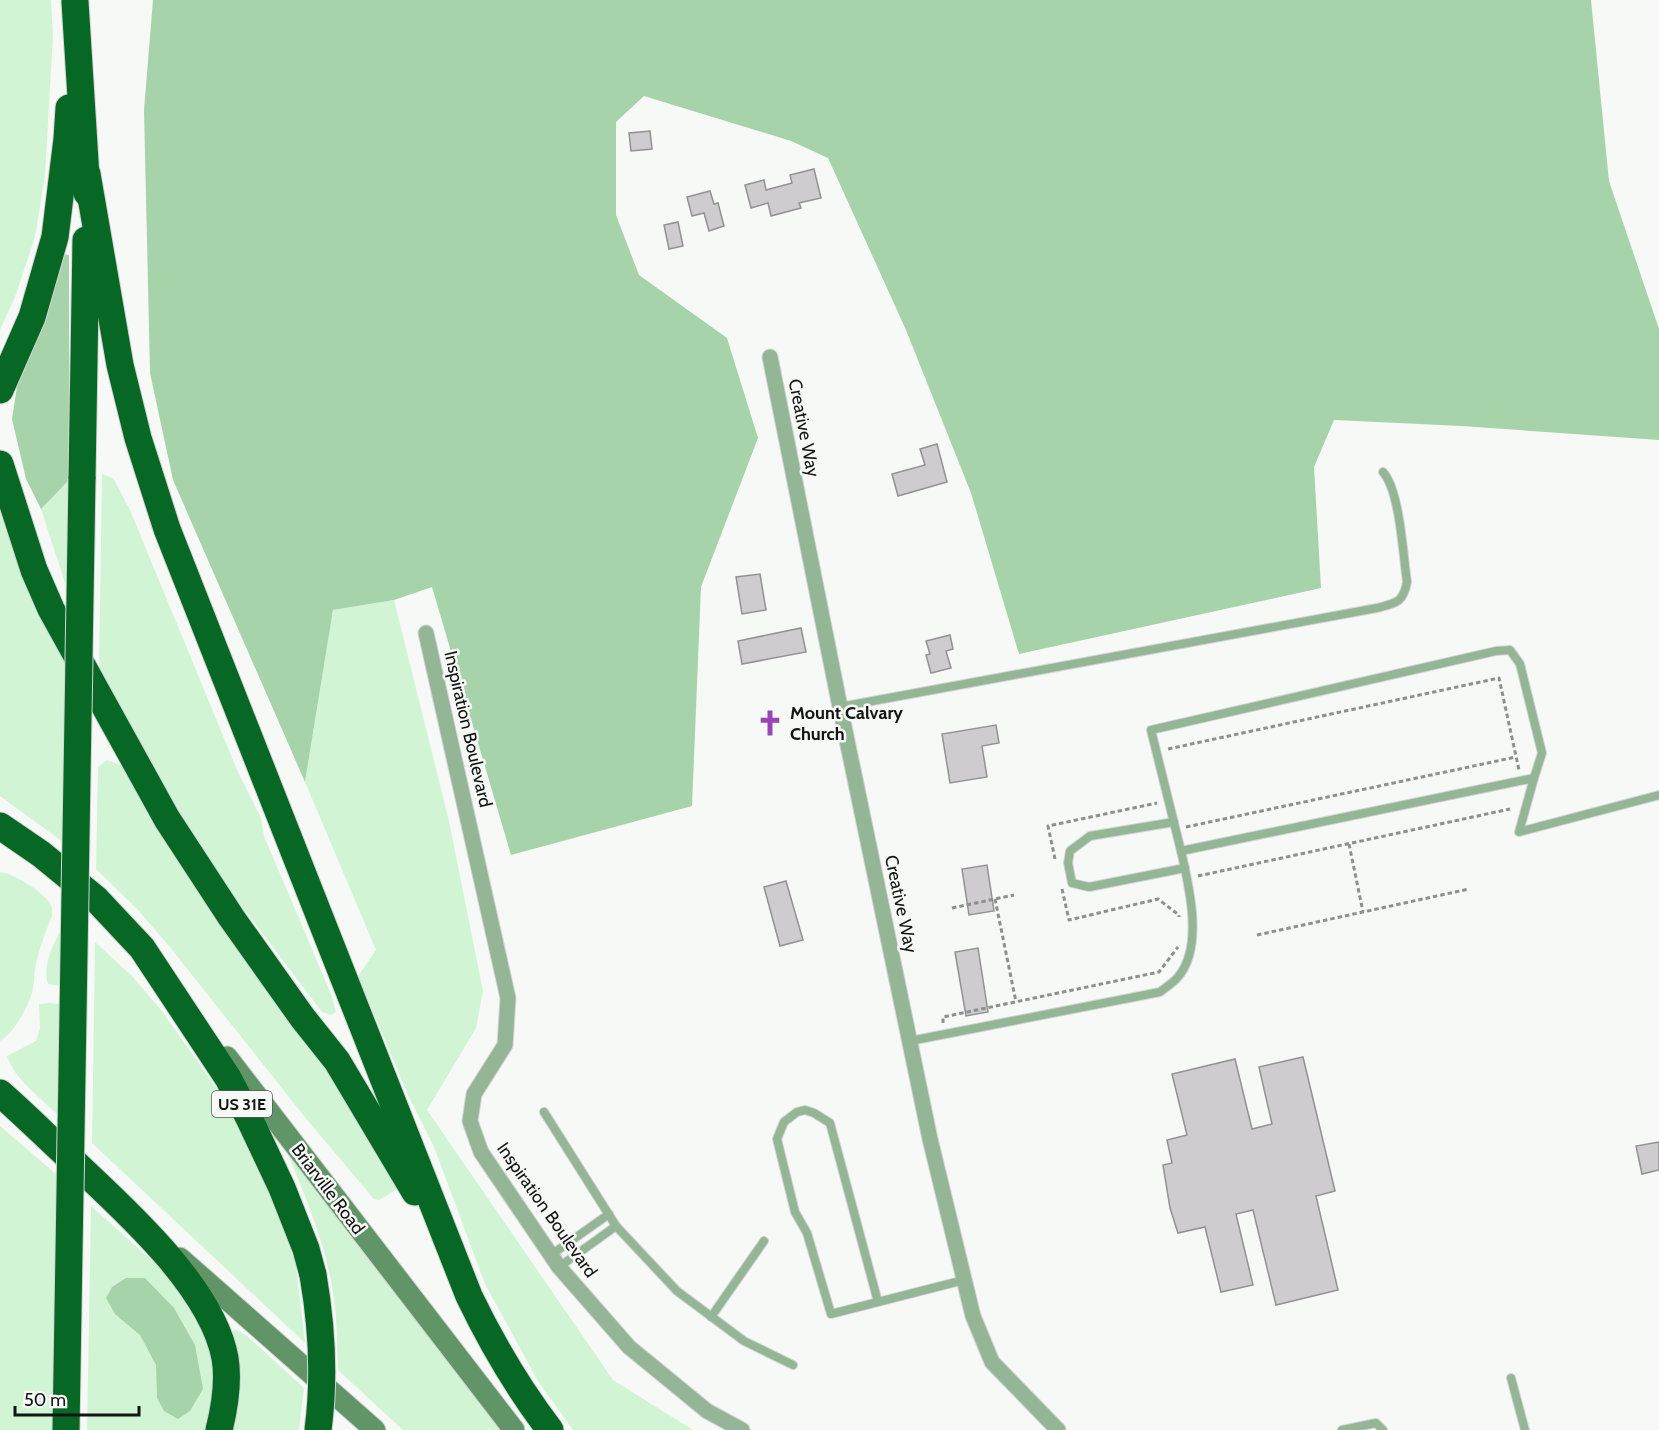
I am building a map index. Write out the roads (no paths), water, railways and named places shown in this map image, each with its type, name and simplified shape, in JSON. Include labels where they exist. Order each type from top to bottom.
[{"type":"highway","points":[[66,1430],[87,174],[75,1]]},
{"type":"highway","points":[[0,390],[32,317],[55,237],[67,139],[75,1]]},
{"type":"highway","points":[[87,174],[120,365],[138,438],[167,529],[469,1296],[486,1333],[550,1430]]},
{"type":"highway","points":[[0,464],[34,570],[51,609],[167,819],[231,917],[302,1017],[337,1061],[451,1249]]},
{"type":"highway","name":"US 31E","points":[[0,826],[41,854],[96,899],[142,948],[228,1078],[282,1188],[306,1249],[313,1275],[322,1337],[322,1380],[318,1430]]},
{"type":"highway","points":[[0,1093],[127,1212],[191,1284],[214,1324],[224,1356],[226,1395],[219,1430]]},
{"type":"main road","name":"Briarville Road","points":[[142,948],[514,1430]]},
{"type":"main road","points":[[127,1212],[375,1430]]},
{"type":"street","name":"Creative Way","points":[[770,357],[930,1139],[973,1316],[992,1362],[1058,1430]]},
{"type":"street","name":"Inspiration Boulevard","points":[[426,633],[508,998],[505,1044],[474,1094],[470,1121],[481,1152],[555,1261],[629,1347],[707,1412],[742,1430]]},
{"type":"lane","points":[[840,707],[1395,603],[1405,593],[1407,582],[1395,495],[1383,472]]},
{"type":"lane","points":[[910,1041],[1160,992],[1179,976],[1190,955],[1192,904],[1151,730],[1496,651],[1510,650],[1520,664],[1542,753],[1519,832],[1659,795]]},
{"type":"lane","points":[[1181,851],[1534,778]]},
{"type":"lane","points":[[1174,822],[1090,836],[1070,851],[1068,863],[1072,883],[1089,887],[1185,868]]},
{"type":"lane","points":[[878,1302],[830,1123],[805,1110],[797,1112],[784,1122],[777,1139],[795,1212],[807,1233],[831,1314],[878,1302],[964,1280]]},
{"type":"lane","points":[[544,1113],[616,1226],[677,1291],[744,1341],[793,1365]]},
{"type":"lane","points":[[555,1261],[609,1214]]},
{"type":"lane","points":[[555,1261],[616,1226]]},
{"type":"lane","points":[[711,1317],[764,1241]]},
{"type":"lane","points":[[1511,1378],[1525,1430]]},
{"type":"lane","points":[[1342,1430],[1376,1423],[1383,1430]]},
{"type":"place","name":"Mount Calvary Church","points":[[770,723]]}]
